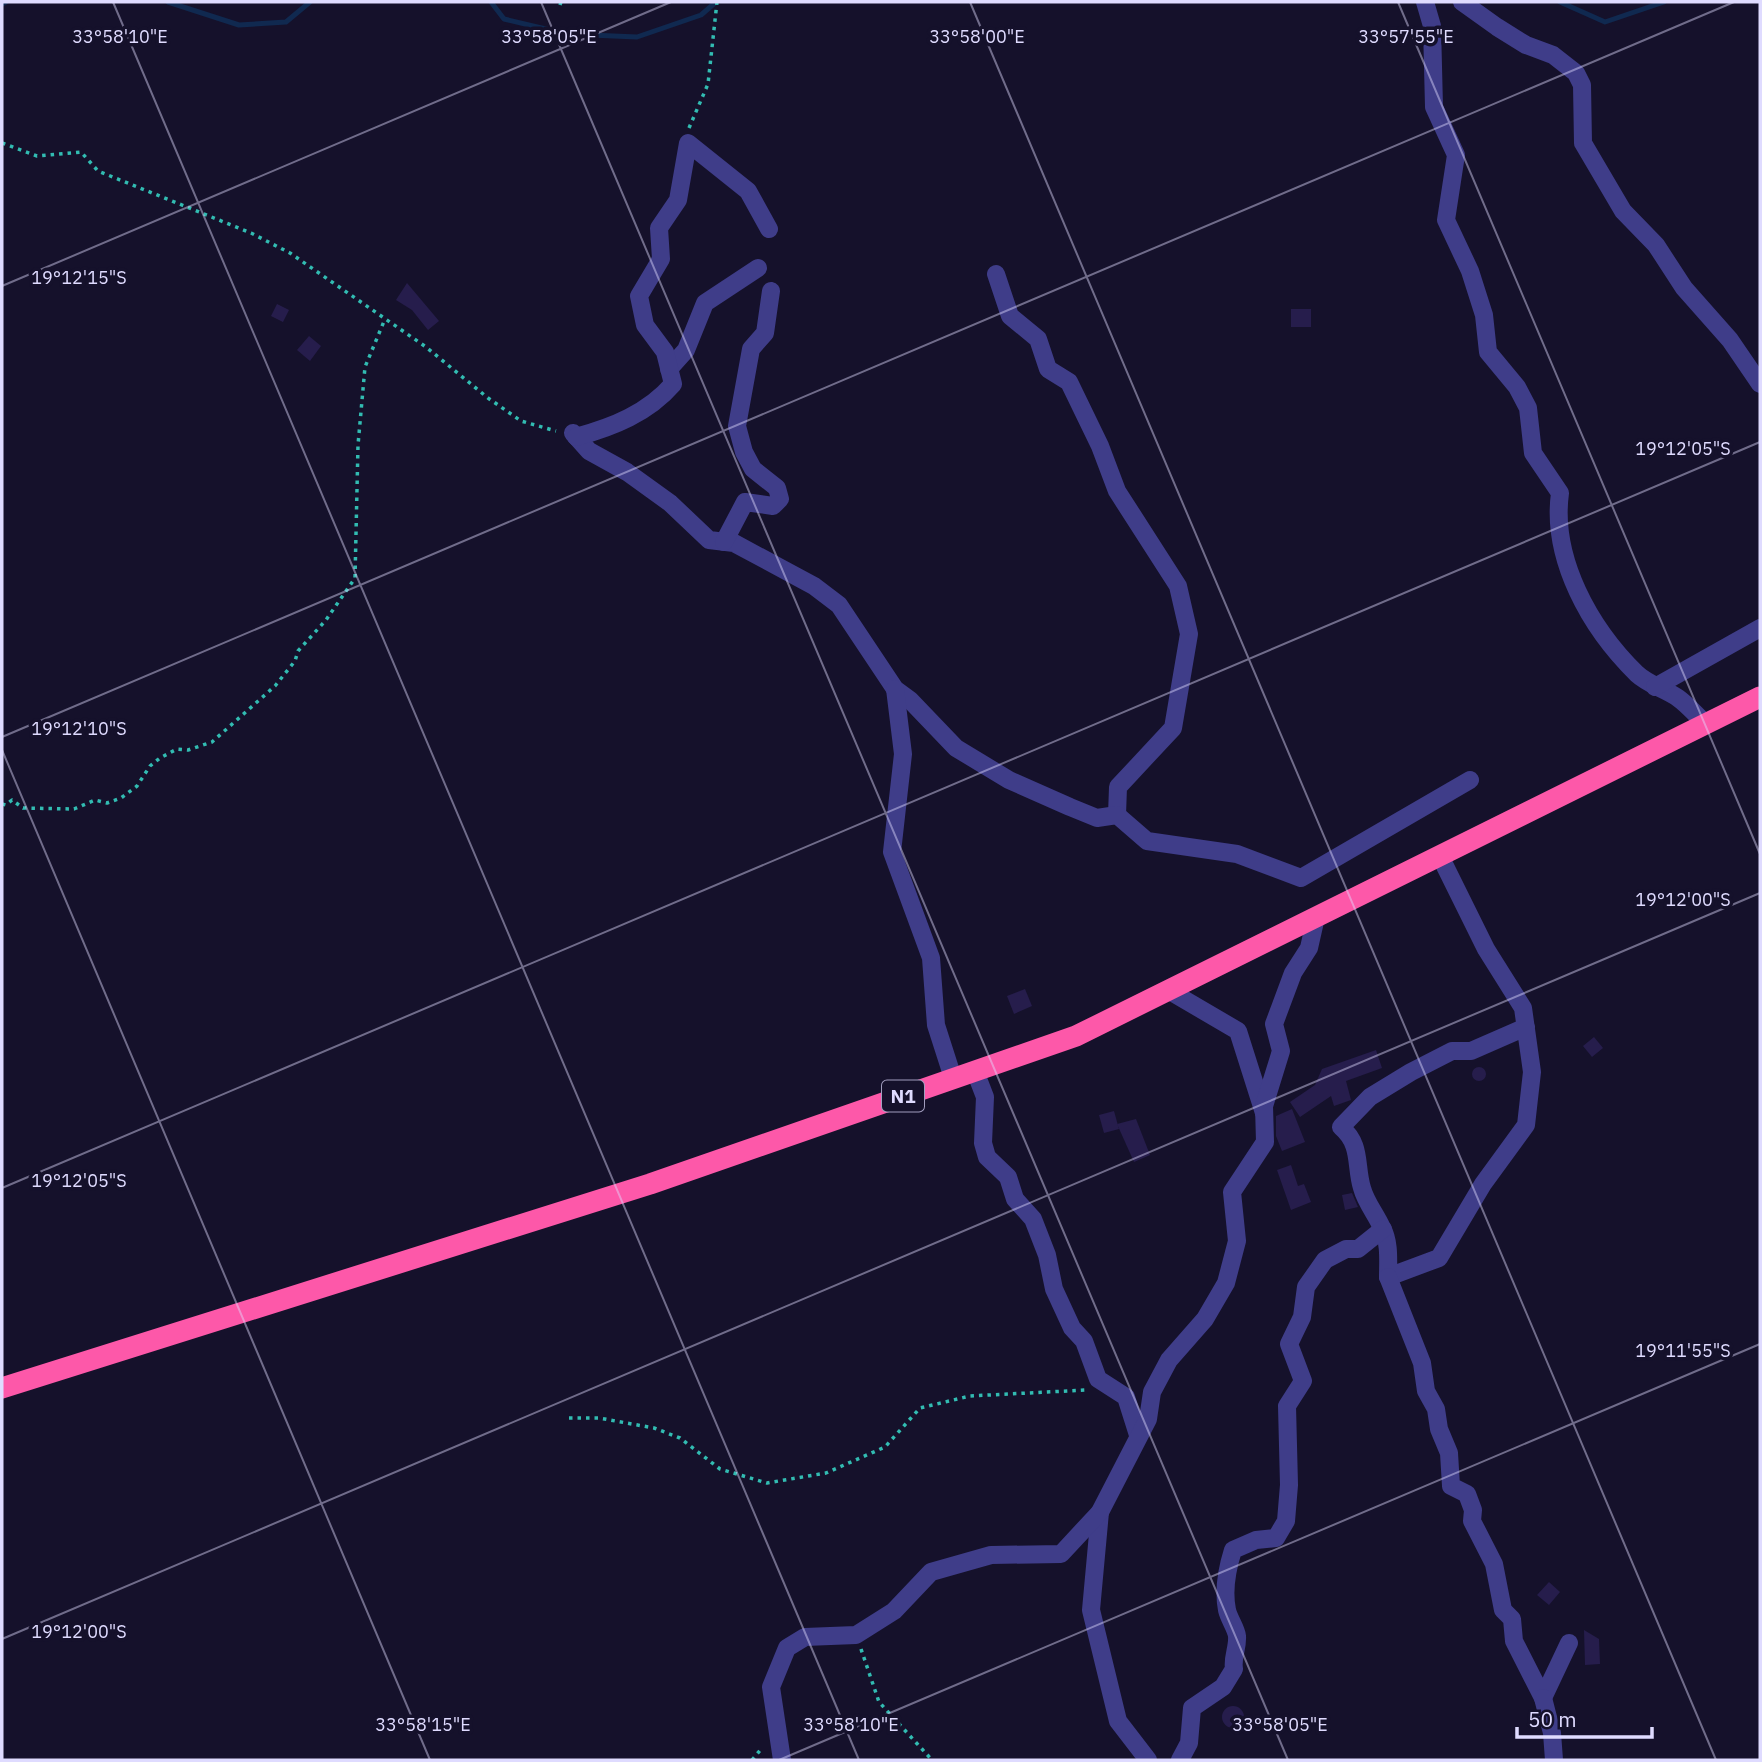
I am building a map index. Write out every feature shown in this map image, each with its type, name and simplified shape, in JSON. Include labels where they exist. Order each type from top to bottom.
[{"type":"highway","name":"N1","points":[[2,1388],[650,1184],[1076,1036],[1760,697]]},
{"type":"street","points":[[1425,2],[1432,26],[1434,107],[1456,155],[1447,220],[1470,271],[1484,315],[1488,352],[1517,387],[1528,408],[1533,453],[1560,493],[1557,513],[1563,556],[1590,614],[1638,675],[1679,699],[1706,724]]},
{"type":"street","points":[[1462,2],[1526,45],[1553,55],[1576,73],[1583,85],[1583,143],[1623,211],[1656,245],[1684,288],[1730,340],[1760,384]]},
{"type":"street","points":[[575,435],[606,429],[656,403],[673,384],[665,352],[645,325],[639,296],[661,259],[659,228],[678,200],[688,143],[748,191],[769,229]]},
{"type":"street","points":[[669,369],[686,350],[705,303],[758,268]]},
{"type":"street","points":[[996,274],[1010,316],[1038,339],[1048,369],[1069,382],[1100,446],[1117,491],[1178,586],[1189,634],[1173,729],[1118,787],[1116,815]]},
{"type":"street","points":[[724,542],[745,502],[773,506],[780,499],[777,488],[753,470],[744,452],[737,426],[751,349],[765,333],[771,291]]},
{"type":"street","points":[[575,435],[589,450],[627,472],[670,503],[709,540],[734,543],[814,586],[839,605],[895,689],[910,700],[956,748],[1009,780],[1097,818],[1116,815],[1147,841],[1237,854],[1301,878],[1470,780]]},
{"type":"street","points":[[1655,687],[1760,628]]},
{"type":"street","points":[[895,689],[903,754],[892,852],[931,958],[936,1025],[953,1078]]},
{"type":"street","points":[[1388,1277],[1439,1258],[1483,1184],[1526,1125],[1532,1072],[1523,1008],[1486,949],[1440,856]]},
{"type":"street","points":[[1264,1113],[1281,1051],[1275,1024],[1293,973],[1308,948],[1316,917]]},
{"type":"street","points":[[782,1760],[771,1687],[787,1648],[805,1637],[856,1635],[894,1611],[931,1572],[991,1555],[1061,1554],[1100,1512],[1148,1419],[1152,1392],[1169,1360],[1205,1318],[1226,1283],[1237,1241],[1232,1192],[1265,1142],[1264,1113],[1238,1031],[1168,990]]},
{"type":"street","points":[[1526,1027],[1471,1051],[1452,1051],[1411,1072],[1370,1097],[1341,1127],[1350,1135],[1361,1166],[1361,1186],[1383,1229],[1388,1255],[1388,1277],[1422,1363],[1426,1391],[1436,1409],[1439,1429],[1449,1453],[1451,1486],[1466,1494],[1473,1510],[1472,1521],[1494,1564],[1503,1610],[1512,1619],[1514,1642],[1543,1698],[1552,1733],[1554,1760]]},
{"type":"street","points":[[975,1071],[985,1097],[983,1143],[986,1157],[1008,1177],[1015,1199],[1033,1219],[1047,1255],[1054,1289],[1072,1328],[1084,1340],[1098,1379],[1126,1397],[1138,1435]]},
{"type":"street","points":[[1180,1760],[1189,1743],[1192,1708],[1223,1686],[1234,1669],[1232,1655],[1237,1637],[1227,1611],[1226,1588],[1226,1570],[1233,1550],[1256,1540],[1276,1538],[1286,1521],[1289,1485],[1287,1406],[1303,1381],[1289,1344],[1302,1317],[1306,1287],[1325,1260],[1346,1249],[1358,1249],[1383,1229]]},
{"type":"street","points":[[1100,1512],[1091,1610],[1118,1721],[1148,1760]]},
{"type":"street","points":[[1543,1698],[1569,1643]]},
{"type":"path","points":[[688,143],[689,123],[708,83],[717,2]]},
{"type":"path","points":[[2,143],[37,156],[81,152],[97,171],[251,233],[290,253],[385,319],[521,421],[575,435]]},
{"type":"path","points":[[2,804],[6,805],[12,800],[23,808],[74,809],[94,800],[107,803],[121,798],[137,786],[150,766],[160,758],[177,749],[188,750],[212,742],[275,686],[295,661],[298,650],[326,620],[355,578],[359,523],[358,445],[366,367],[385,319]]},
{"type":"path","points":[[569,1418],[599,1418],[654,1428],[680,1438],[720,1469],[767,1483],[826,1473],[885,1447],[920,1408],[970,1396],[1112,1389]]},
{"type":"path","points":[[856,1635],[879,1702],[932,1760]]},
{"type":"building","points":[[407,283],[439,321],[428,330],[412,310],[396,300]]},
{"type":"building","points":[[277,304],[289,310],[283,322],[271,316]]},
{"type":"building","points":[[1291,309],[1311,309],[1311,327],[1291,327]]},
{"type":"building","points":[[309,336],[321,346],[310,361],[297,350]]},
{"type":"building","points":[[1025,989],[1032,1006],[1014,1014],[1007,996]]},
{"type":"building","points":[[1594,1037],[1603,1048],[1592,1057],[1583,1046]]},
{"type":"building","points":[[1376,1050],[1382,1068],[1346,1081],[1351,1100],[1334,1106],[1331,1096],[1300,1117],[1290,1102],[1315,1085],[1322,1069]]},
{"type":"building","points":[[1476,1067],[1482,1067],[1486,1074],[1482,1081],[1476,1081],[1472,1077],[1472,1071]]},
{"type":"building","points":[[1292,1109],[1305,1142],[1282,1151],[1276,1136],[1276,1116]]},
{"type":"building","points":[[1114,1111],[1119,1129],[1104,1133],[1099,1115]]},
{"type":"building","points":[[1136,1119],[1150,1155],[1134,1162],[1117,1124]]},
{"type":"building","points":[[1291,1165],[1298,1186],[1304,1184],[1311,1202],[1291,1210],[1277,1170]]},
{"type":"building","points":[[1352,1193],[1358,1207],[1345,1210],[1342,1195]]},
{"type":"building","points":[[1549,1582],[1560,1592],[1549,1605],[1537,1595]]},
{"type":"building","points":[[1584,1630],[1599,1639],[1600,1664],[1585,1665]]},
{"type":"building","points":[[1233,1706],[1241,1709],[1244,1717],[1241,1725],[1233,1728],[1225,1725],[1222,1717],[1225,1709]]},
{"type":"waterway","points":[[2,4],[6,2]]},
{"type":"waterway","points":[[168,2],[239,25],[286,22],[310,2]]},
{"type":"waterway","points":[[491,2],[504,19],[567,34],[637,37],[701,15],[716,2]]},
{"type":"waterway","points":[[1560,2],[1605,22],[1664,2]]}]
